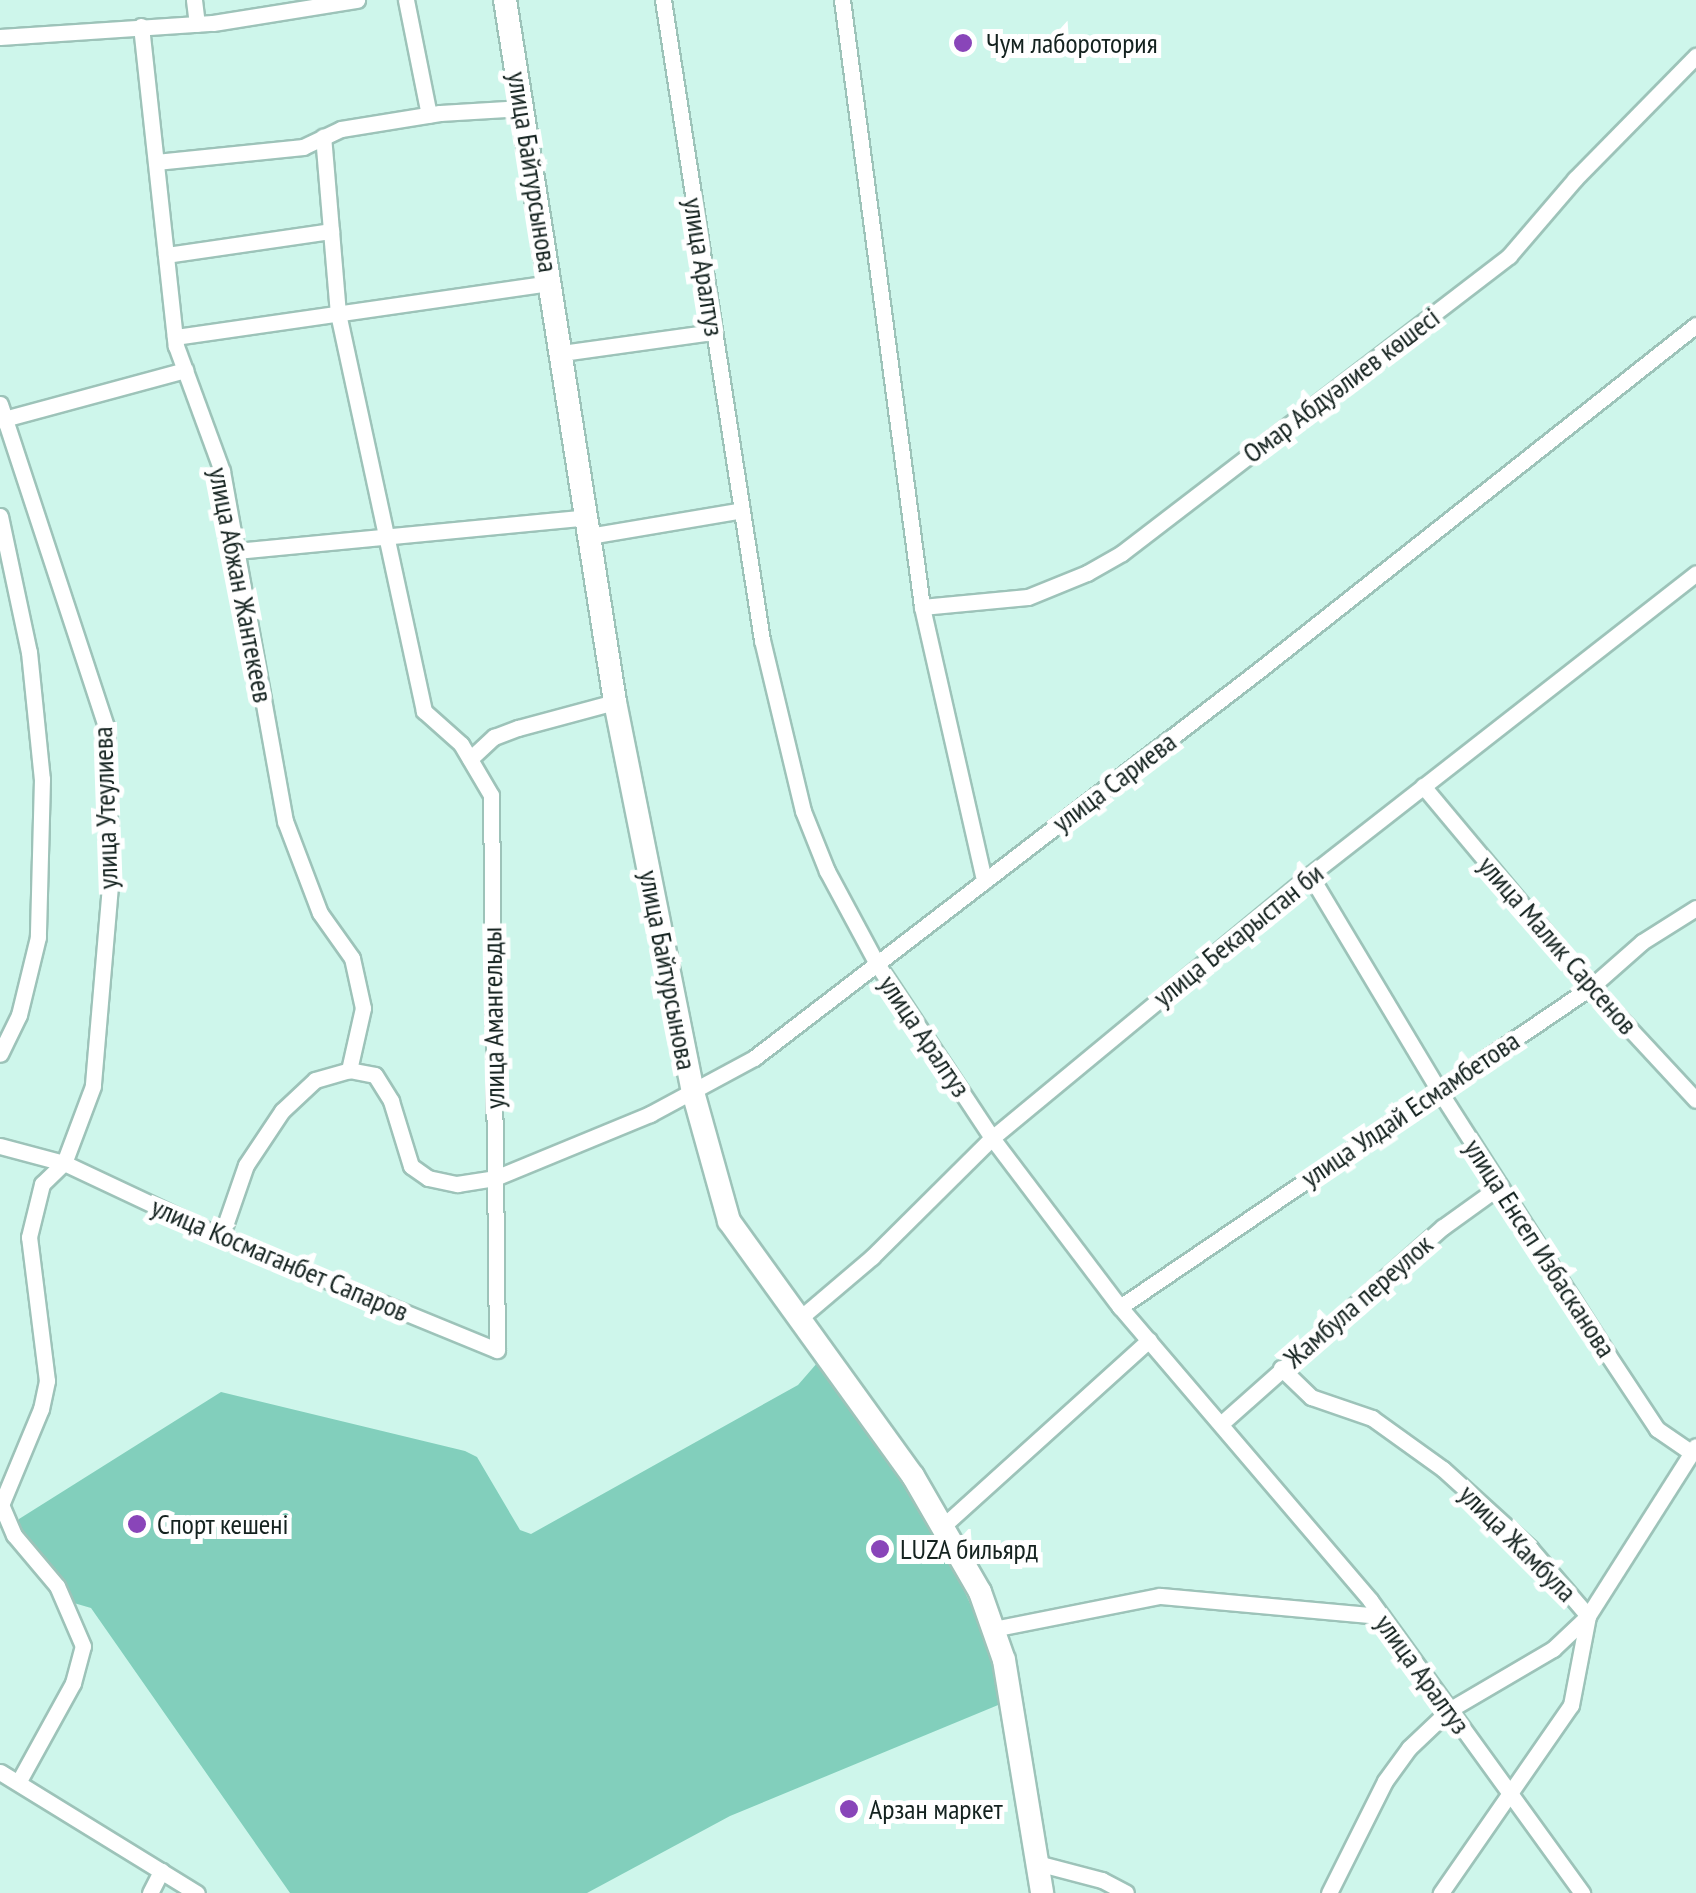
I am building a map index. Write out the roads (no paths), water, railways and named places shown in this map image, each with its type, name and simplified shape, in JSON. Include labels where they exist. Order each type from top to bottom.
[{"type":"street","points":[[194,0],[197,24]]},
{"type":"street","points":[[0,37],[197,24],[289,14],[357,0]]},
{"type":"street","points":[[406,0],[429,115]]},
{"type":"street","name":"улица Байтурсынова","points":[[505,0],[614,702],[693,1092],[729,1221],[912,1476],[980,1592],[1004,1660],[1042,1893]]},
{"type":"street","name":"улица Аралтуз","points":[[663,0],[762,640],[803,812],[827,871],[877,964],[992,1138],[1120,1307],[1222,1422],[1381,1616],[1582,1893]]},
{"type":"street","points":[[842,0],[922,607],[984,882]]},
{"type":"street","name":"улица Абжан Жантекеев","points":[[141,26],[176,337],[222,470],[285,820],[320,913],[352,958],[360,991],[363,1008],[349,1070]]},
{"type":"street","name":"Омар Абдуәлиев көшесі","points":[[922,607],[1028,596],[1087,573],[1122,553],[1508,256],[1575,179],[1696,56]]},
{"type":"street","points":[[156,162],[304,146],[341,129],[429,115],[524,108]]},
{"type":"street","points":[[323,138],[338,314],[389,536]]},
{"type":"street","points":[[166,255],[331,231]]},
{"type":"street","points":[[176,337],[552,284]]},
{"type":"street","name":"улица Сариева","points":[[349,1070],[375,1075],[391,1102],[410,1166],[428,1178],[457,1184],[494,1178],[650,1114],[693,1092],[754,1058],[877,964],[1696,325]]},
{"type":"street","points":[[562,354],[714,332]]},
{"type":"street","points":[[3,421],[185,370]]},
{"type":"street","name":"улица Утеулиева","points":[[0,404],[106,726],[111,874],[93,1086],[64,1164],[42,1184],[29,1237],[47,1382],[40,1409],[0,1504],[14,1535],[57,1586],[83,1646],[74,1683],[19,1781]]},
{"type":"street","points":[[236,551],[389,536],[588,526],[742,510]]},
{"type":"street","points":[[0,516],[29,652],[42,780],[38,938],[19,1015],[0,1054]]},
{"type":"street","name":"улица Амангельды","points":[[389,536],[424,711],[461,744],[490,795],[497,1350]]},
{"type":"street","name":"улица Бекарыстан би","points":[[799,1319],[872,1257],[992,1138],[1310,875],[1696,573]]},
{"type":"street","points":[[470,759],[494,737],[614,702]]},
{"type":"street","name":"улица Малик Сарсенов","points":[[1423,786],[1590,986],[1696,1100]]},
{"type":"street","name":"улица Енсеп Избасканова","points":[[1310,875],[1438,1089],[1657,1429],[1694,1450]]},
{"type":"street","name":"улица Улдай Есмамбетова","points":[[1120,1307],[1590,986],[1642,942],[1696,908]]},
{"type":"street","points":[[221,1237],[246,1165],[282,1111],[316,1080],[349,1070]]},
{"type":"street","name":"улица Космаганбет Сапаров","points":[[0,1146],[64,1164],[221,1237],[497,1350]]},
{"type":"street","name":"Жамбула переулок","points":[[1222,1422],[1443,1227],[1500,1186]]},
{"type":"street","points":[[942,1527],[1150,1340]]},
{"type":"street","name":"улица Жамбула","points":[[1281,1368],[1311,1396],[1372,1418],[1443,1469],[1530,1548],[1588,1616],[1571,1705],[1441,1893]]},
{"type":"street","points":[[1329,1893],[1385,1781],[1409,1748],[1449,1710],[1553,1648],[1588,1616],[1694,1450]]},
{"type":"street","points":[[993,1629],[1160,1596],[1381,1616]]},
{"type":"street","points":[[0,1772],[197,1893]]},
{"type":"street","points":[[1038,1863],[1102,1880],[1126,1893]]},
{"type":"street","points":[[150,1893],[161,1871]]},
{"type":"place","name":"Чум лаборотория","points":[[963,43]]},
{"type":"place","name":"Спорт кешені","points":[[137,1524]]},
{"type":"place","name":"LUZA бильярд","points":[[880,1549]]},
{"type":"place","name":"Арзан маркет","points":[[849,1809]]}]
